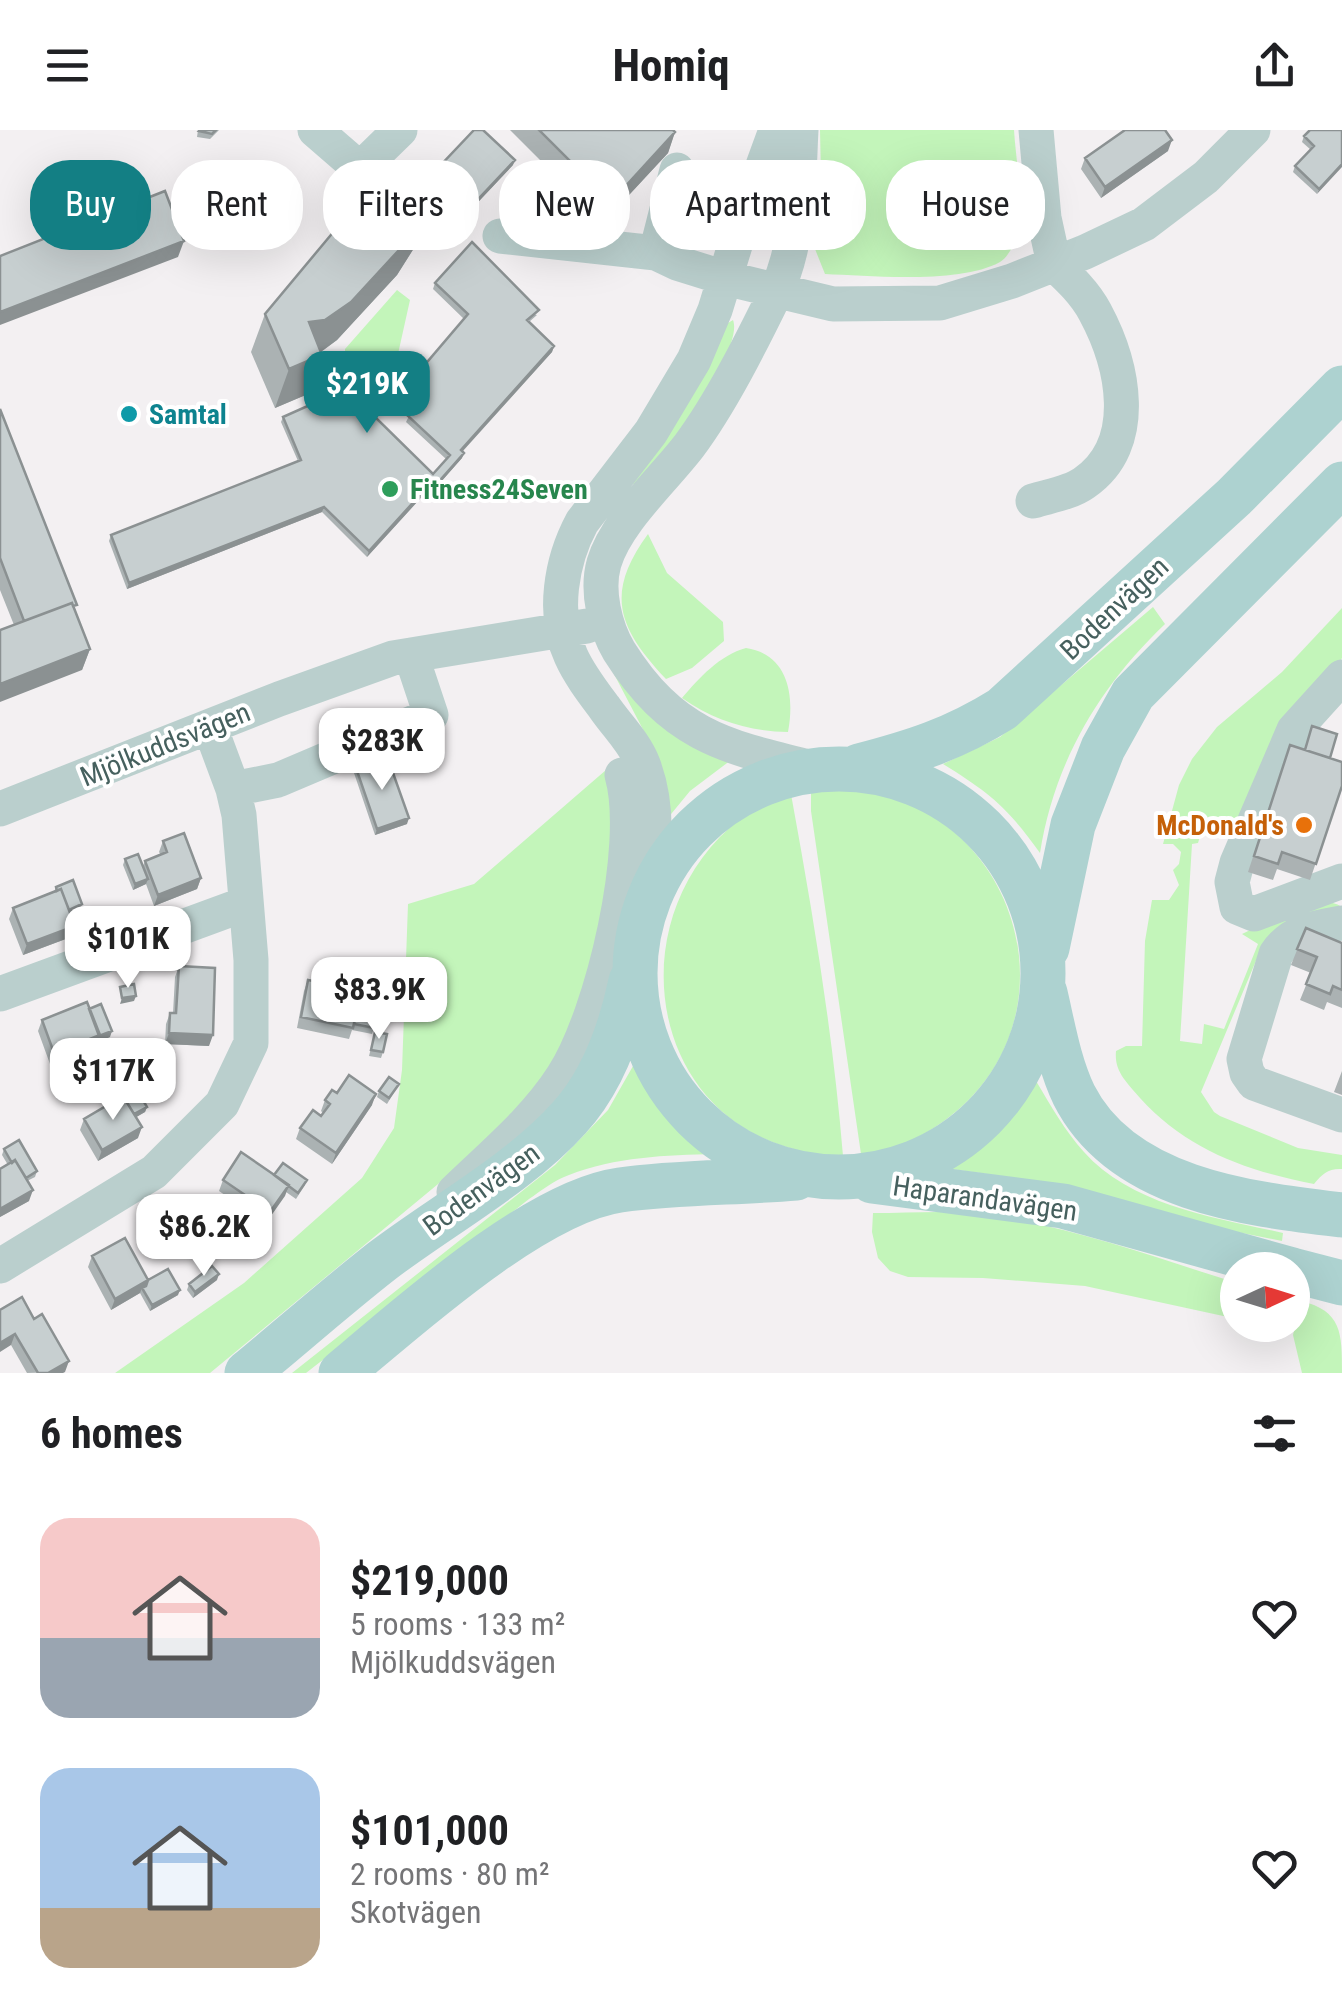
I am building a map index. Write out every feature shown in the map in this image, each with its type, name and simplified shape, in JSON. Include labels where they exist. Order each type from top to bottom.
[{"type":"main road","name":"Bodenvägen","points":[[248,1373],[381,1262],[545,1143],[572,1116],[616,1040],[652,892],[673,855],[712,814],[766,783],[932,746],[1002,709],[1234,497],[1342,388]]},
{"type":"main road","points":[[341,1373],[458,1279],[564,1208],[618,1190],[882,1174],[919,1162],[976,1126],[1002,1098],[1021,1067],[1038,1023],[1043,975],[1073,825],[1103,748],[1134,694],[1342,484]]},
{"type":"main road","points":[[835,769],[896,777],[925,788],[961,810],[991,836],[1015,870],[1032,905],[1043,975],[1073,1094],[1107,1139],[1179,1183],[1256,1205],[1342,1216]]},
{"type":"main road","points":[[638,940],[638,1006],[648,1045],[671,1090],[721,1140],[768,1165],[831,1177]]},
{"type":"main road","name":"Haparandavägen","points":[[831,1177],[1063,1206],[1228,1252]]},
{"type":"main road","name":"Haparandavägen","points":[[1310,1275],[1342,1284]]},
{"type":"street","points":[[315,130],[360,168],[400,130]]},
{"type":"street","points":[[638,940],[654,860],[652,797],[638,752],[570,654],[564,632],[562,582],[573,538],[674,398],[705,337],[776,130]]},
{"type":"street","points":[[801,130],[793,239],[776,291],[691,444],[614,543],[604,563],[602,580],[612,640],[640,684],[678,719],[726,743],[835,769]]},
{"type":"street","points":[[1032,501],[1081,486],[1094,475],[1116,448],[1122,403],[1119,379],[1093,308],[1054,264],[1044,218],[1036,130]]},
{"type":"street","points":[[628,250],[656,253],[677,264],[725,278],[833,304],[940,302],[1012,281],[1144,224],[1206,177],[1253,130]]},
{"type":"street","name":"Mjölkuddsvägen","points":[[0,810],[373,664],[564,632],[607,621]]},
{"type":"street","points":[[233,789],[278,780],[431,715],[411,655]]},
{"type":"street","points":[[1342,677],[1294,730],[1232,882],[1237,907],[1254,914],[1342,881]]},
{"type":"street","points":[[381,1262],[536,1111],[564,1076],[586,1031],[604,974],[630,823],[628,794],[603,706]]},
{"type":"street","points":[[0,1266],[154,1172],[222,1104],[251,1043],[251,960],[244,856],[233,789],[210,727]]},
{"type":"street","points":[[0,994],[245,904]]},
{"type":"street","points":[[1342,923],[1309,929],[1283,944],[1276,954],[1244,1059],[1254,1084],[1342,1115]]},
{"type":"green space","points":[[820,130],[1014,130],[1017,160],[886,160],[886,250],[1010,251],[1000,262],[983,269],[940,276],[825,274],[815,250],[866,250],[866,160],[821,160]]},
{"type":"green space","points":[[397,290],[410,300],[392,381],[368,384],[345,365],[345,349]]},
{"type":"green space","points":[[733,320],[733,335],[714,379],[639,488],[628,480]]},
{"type":"green space","points":[[648,534],[667,573],[723,622],[724,641],[692,668],[666,679],[636,643],[623,609],[626,574]]},
{"type":"green space","points":[[1153,607],[1165,624],[1120,674],[1083,728],[1056,788],[1040,853],[997,802],[943,764],[1000,737]]},
{"type":"green space","points":[[1342,608],[1342,658],[1237,824],[1208,825],[1207,834],[1201,833],[1198,843],[1192,844],[1180,1041],[1202,1044],[1204,1024],[1224,1029],[1258,944],[1242,934],[1305,904],[1331,902],[1342,907],[1263,944],[1201,1092],[1220,1116],[1298,1148],[1342,1155],[1342,1169],[1326,1172],[1314,1184],[1242,1165],[1178,1132],[1126,1082],[1117,1065],[1116,1051],[1126,1046],[1142,1046],[1145,941],[1152,900],[1169,900],[1179,885],[1173,870],[1179,864],[1181,852],[1173,844],[1163,844],[1179,785],[1192,759],[1217,727],[1282,672]]},
{"type":"green space","points":[[746,648],[771,658],[780,667],[789,691],[788,732],[732,723],[682,698],[719,662]]},
{"type":"green space","points":[[614,674],[739,754],[690,791],[667,819],[661,764]]},
{"type":"green space","points":[[606,770],[618,832],[584,1004],[540,1090],[496,1136],[210,1373],[115,1373],[244,1283],[362,1178],[394,1128],[402,1070],[408,904],[474,884]]},
{"type":"green space","points":[[857,786],[914,806],[959,837],[993,878],[1013,926],[1020,979],[1011,1031],[986,1079],[944,1121],[925,1133],[904,1144],[861,1154],[811,811],[811,791]]},
{"type":"green space","points":[[791,794],[821,974],[843,1156],[774,1143],[721,1111],[685,1064],[666,1009],[665,949],[683,891],[719,838],[774,797],[775,800]]},
{"type":"green space","points":[[637,1059],[659,1097],[715,1154],[622,1161],[558,1180],[306,1373],[292,1373],[555,1165],[608,1110]]},
{"type":"green space","points":[[1036,1081],[1084,1152],[1126,1185],[1177,1207],[1283,1233],[1282,1241],[1202,1225],[1067,1185],[951,1169],[998,1129]]},
{"type":"green space","points":[[873,1213],[982,1214],[1047,1226],[1220,1278],[1220,1315],[1085,1286],[908,1277],[890,1271],[878,1258],[872,1232]]},
{"type":"green space","points":[[1310,1304],[1325,1311],[1337,1326],[1342,1373],[1302,1373],[1295,1342],[1310,1342]]},
{"type":"building","points":[[474,130],[483,130],[515,160],[499,160],[499,177],[479,198],[479,160],[446,160]]},
{"type":"building","points":[[539,130],[675,132],[630,181],[630,160],[569,160]]},
{"type":"building","points":[[1125,130],[1165,130],[1172,140],[1105,187],[1085,158]]},
{"type":"building","points":[[1310,130],[1342,130],[1342,164],[1319,189],[1295,166],[1314,146],[1304,136]]},
{"type":"building","points":[[165,191],[171,207],[171,246],[0,312],[0,256],[30,244],[30,250],[151,250],[151,197]]},
{"type":"building","points":[[323,244],[323,250],[399,250],[351,302],[325,320],[309,322],[322,355],[289,369],[265,314]]},
{"type":"building","points":[[479,249],[539,310],[527,320],[554,346],[461,450],[464,453],[434,487],[430,484],[369,551],[324,507],[129,583],[111,535],[301,460],[283,417],[332,395],[367,409],[433,474],[450,455],[408,416],[415,408],[400,394],[468,314],[435,283],[465,250]]},
{"type":"building","points":[[0,409],[77,605],[72,603],[24,621],[0,558]]},
{"type":"building","points":[[72,603],[90,649],[0,684],[0,630]]},
{"type":"building","points":[[1312,726],[1337,734],[1330,758],[1305,750]]},
{"type":"building","points":[[1290,745],[1342,762],[1342,786],[1316,864],[1282,852],[1278,864],[1254,856]]},
{"type":"building","points":[[387,756],[409,818],[377,829],[356,768]]},
{"type":"building","points":[[184,833],[201,878],[158,895],[145,861],[167,852],[163,841]]},
{"type":"building","points":[[138,854],[148,879],[135,884],[125,859]]},
{"type":"building","points":[[73,880],[82,904],[69,910],[61,889],[57,891],[56,887]]},
{"type":"building","points":[[61,889],[75,926],[27,944],[13,908]]},
{"type":"building","points":[[1306,928],[1342,943],[1342,990],[1333,986],[1330,994],[1306,984],[1317,957],[1297,949]]},
{"type":"building","points":[[179,966],[215,968],[213,1035],[169,1033],[170,1013],[176,1013]]},
{"type":"building","points":[[308,980],[361,990],[353,1028],[301,1017]]},
{"type":"building","points":[[134,984],[136,996],[122,998],[120,987]]},
{"type":"building","points":[[360,989],[381,993],[374,1028],[354,1024]]},
{"type":"building","points":[[87,1002],[100,1035],[54,1053],[42,1020]]},
{"type":"building","points":[[101,1004],[112,1031],[99,1036],[89,1009]]},
{"type":"building","points":[[375,1032],[387,1034],[383,1052],[371,1050]]},
{"type":"building","points":[[349,1075],[376,1094],[336,1153],[300,1128],[313,1110],[321,1116],[330,1104],[325,1100],[332,1090],[337,1093]]},
{"type":"building","points":[[389,1077],[399,1084],[389,1098],[379,1091]]},
{"type":"building","points":[[133,1083],[147,1107],[134,1114],[117,1093]]},
{"type":"building","points":[[123,1096],[142,1127],[102,1150],[84,1119]]},
{"type":"building","points":[[19,1140],[37,1171],[26,1178],[4,1149]]},
{"type":"building","points":[[241,1152],[289,1185],[270,1212],[223,1180]]},
{"type":"building","points":[[15,1160],[33,1190],[0,1209],[0,1169]]},
{"type":"building","points":[[283,1163],[307,1180],[298,1193],[274,1175]]},
{"type":"building","points":[[125,1238],[148,1280],[115,1299],[92,1256]]},
{"type":"building","points":[[212,1266],[219,1274],[195,1292],[189,1284]]},
{"type":"building","points":[[168,1269],[180,1290],[152,1305],[142,1288]]},
{"type":"building","points":[[22,1297],[34,1319],[42,1314],[69,1361],[48,1373],[38,1373],[15,1334],[0,1343],[0,1310]]},
{"type":"place","name":"Samtal","points":[[129,414]]},
{"type":"place","name":"Fitness24Seven","points":[[390,489]]},
{"type":"place","name":"McDonald's","points":[[1304,825]]}]
